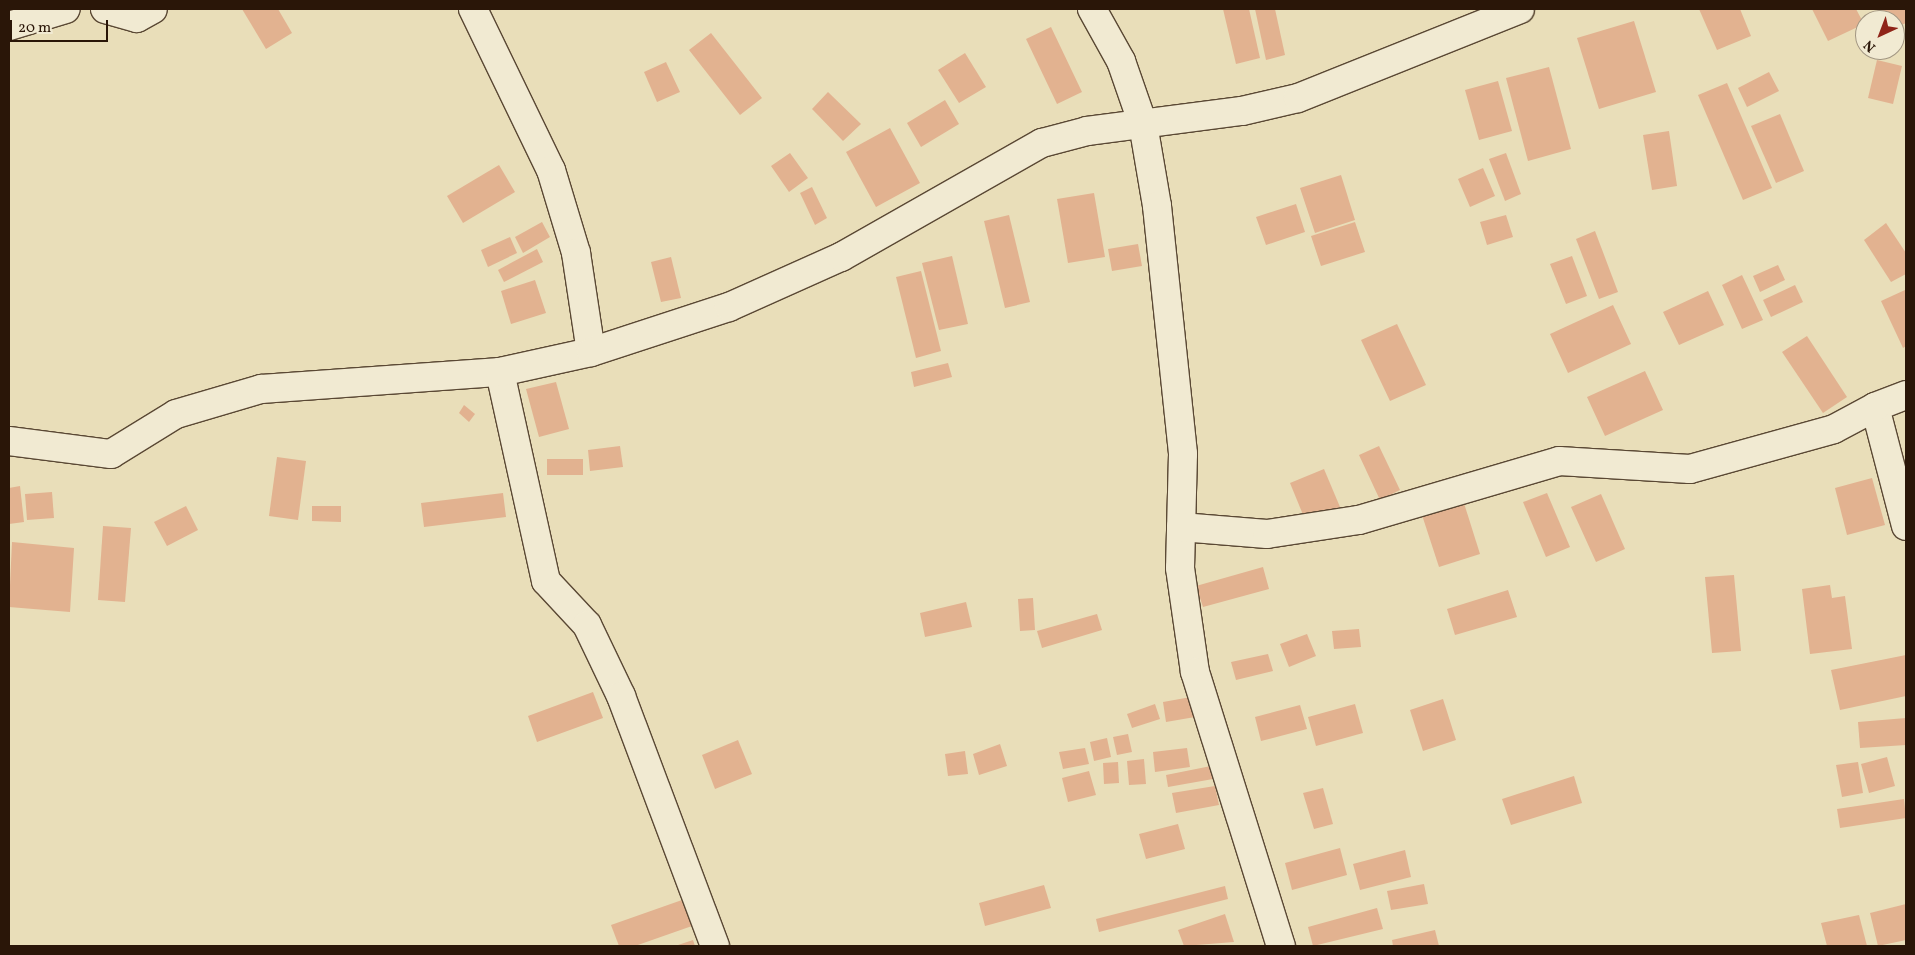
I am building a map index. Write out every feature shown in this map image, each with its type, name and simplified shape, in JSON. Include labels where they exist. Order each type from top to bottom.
[{"type":"street","points":[[9,26],[66,9]]},
{"type":"street","points":[[105,9],[137,18],[152,9]]},
{"type":"street","points":[[473,9],[552,170],[576,253],[591,352]]},
{"type":"street","points":[[1092,9],[1122,61],[1143,124],[1168,288],[1182,454],[1180,568],[1195,672],[1281,946]]},
{"type":"street","points":[[9,440],[111,454],[176,414],[261,389],[500,372],[591,352],[729,308],[841,257],[1042,142],[1143,124],[1242,111],[1298,98],[1520,9]]},
{"type":"street","points":[[500,372],[546,581],[587,625],[621,696],[715,946]]},
{"type":"street","points":[[1181,527],[1267,534],[1359,520],[1559,460],[1690,469],[1834,429],[1875,407],[1906,395]]},
{"type":"street","points":[[1875,407],[1906,526]]},
{"type":"building","points":[[242,9],[278,9],[292,33],[266,49]]},
{"type":"building","points":[[1223,9],[1249,9],[1260,58],[1236,64]]},
{"type":"building","points":[[1255,9],[1275,9],[1285,55],[1266,60]]},
{"type":"building","points":[[1699,9],[1740,9],[1751,36],[1717,50]]},
{"type":"building","points":[[1812,9],[1856,9],[1855,28],[1828,41]]},
{"type":"building","points":[[1906,9],[1906,23],[1905,10],[1877,10]]},
{"type":"building","points":[[1634,21],[1656,92],[1599,109],[1577,38]]},
{"type":"building","points":[[1051,27],[1082,92],[1057,104],[1026,39]]},
{"type":"building","points":[[711,33],[762,98],[740,115],[689,50]]},
{"type":"building","points":[[965,53],[986,87],[959,103],[938,70]]},
{"type":"building","points":[[1877,60],[1902,66],[1893,104],[1868,98]]},
{"type":"building","points":[[666,62],[680,92],[657,102],[644,72]]},
{"type":"building","points":[[1549,67],[1571,149],[1528,161],[1506,78]]},
{"type":"building","points":[[1769,72],[1779,91],[1747,107],[1738,88]]},
{"type":"building","points":[[1498,81],[1512,131],[1479,140],[1465,90]]},
{"type":"building","points":[[1727,83],[1772,188],[1743,200],[1698,95]]},
{"type":"building","points":[[828,92],[861,124],[843,141],[812,109]]},
{"type":"building","points":[[945,100],[959,124],[921,147],[907,123]]},
{"type":"building","points":[[1780,114],[1804,171],[1776,183],[1751,126]]},
{"type":"building","points":[[890,128],[920,183],[876,207],[846,152]]},
{"type":"building","points":[[1669,131],[1677,186],[1652,190],[1643,135]]},
{"type":"building","points":[[790,153],[808,178],[789,192],[771,166]]},
{"type":"building","points":[[1506,153],[1521,194],[1505,201],[1489,159]]},
{"type":"building","points":[[499,165],[515,192],[463,223],[447,196]]},
{"type":"building","points":[[1483,168],[1495,196],[1470,207],[1458,179]]},
{"type":"building","points":[[1341,175],[1355,220],[1315,233],[1300,188]]},
{"type":"building","points":[[812,187],[827,218],[815,225],[800,193]]},
{"type":"building","points":[[1094,193],[1105,257],[1068,263],[1057,199]]},
{"type":"building","points":[[1296,204],[1305,232],[1266,245],[1256,217]]},
{"type":"building","points":[[1009,215],[1030,302],[1005,308],[984,221]]},
{"type":"building","points":[[1506,215],[1513,237],[1487,245],[1480,222]]},
{"type":"building","points":[[542,222],[550,237],[523,253],[515,237]]},
{"type":"building","points":[[1355,222],[1365,252],[1321,266],[1311,236]]},
{"type":"building","points":[[1886,223],[1906,253],[1906,274],[1891,282],[1864,240]]},
{"type":"building","points":[[1595,231],[1618,292],[1599,299],[1576,239]]},
{"type":"building","points":[[510,237],[517,253],[488,267],[481,250]]},
{"type":"building","points":[[1138,244],[1142,266],[1112,271],[1108,249]]},
{"type":"building","points":[[537,249],[543,262],[504,282],[498,270]]},
{"type":"building","points":[[952,256],[968,324],[939,330],[922,263]]},
{"type":"building","points":[[1572,256],[1587,296],[1566,304],[1550,264]]},
{"type":"building","points":[[671,257],[681,298],[661,302],[651,262]]},
{"type":"building","points":[[1778,265],[1785,280],[1760,292],[1753,276]]},
{"type":"building","points":[[921,271],[941,351],[916,358],[896,277]]},
{"type":"building","points":[[1742,275],[1763,320],[1742,329],[1722,285]]},
{"type":"building","points":[[535,280],[546,313],[511,324],[501,291]]},
{"type":"building","points":[[1795,285],[1803,302],[1771,317],[1763,300]]},
{"type":"building","points":[[1905,290],[1906,346],[1903,348],[1881,301]]},
{"type":"building","points":[[1708,291],[1724,325],[1679,345],[1663,312]]},
{"type":"building","points":[[1613,305],[1631,344],[1568,373],[1550,334]]},
{"type":"building","points":[[1397,324],[1426,385],[1390,401],[1361,340]]},
{"type":"building","points":[[1807,336],[1847,397],[1823,413],[1782,352]]},
{"type":"building","points":[[948,363],[952,377],[914,387],[911,372]]},
{"type":"building","points":[[1645,371],[1663,410],[1605,436],[1587,397]]},
{"type":"building","points":[[556,382],[569,429],[539,437],[526,389]]},
{"type":"building","points":[[464,405],[475,414],[469,422],[459,413]]},
{"type":"building","points":[[620,446],[623,467],[590,471],[588,450]]},
{"type":"building","points":[[1379,446],[1400,490],[1380,500],[1359,455]]},
{"type":"building","points":[[277,457],[306,461],[298,520],[269,516]]},
{"type":"building","points":[[547,459],[583,459],[583,475],[547,475]]},
{"type":"building","points":[[1324,469],[1340,507],[1306,522],[1290,483]]},
{"type":"building","points":[[1872,478],[1885,525],[1847,535],[1835,488]]},
{"type":"building","points":[[20,486],[24,522],[9,524],[9,488]]},
{"type":"building","points":[[52,492],[54,518],[27,520],[25,494]]},
{"type":"building","points":[[503,493],[506,517],[424,527],[421,503]]},
{"type":"building","points":[[1547,493],[1570,547],[1546,557],[1523,502]]},
{"type":"building","points":[[1601,494],[1625,549],[1596,562],[1571,507]]},
{"type":"building","points":[[1463,500],[1480,554],[1439,567],[1421,512]]},
{"type":"building","points":[[186,506],[198,530],[167,546],[154,522]]},
{"type":"building","points":[[312,506],[341,506],[341,522],[312,521]]},
{"type":"building","points":[[103,526],[131,528],[125,602],[98,600]]},
{"type":"building","points":[[12,542],[74,548],[70,612],[9,607]]},
{"type":"building","points":[[1263,567],[1269,589],[1203,607],[1196,586]]},
{"type":"building","points":[[1734,575],[1741,651],[1712,653],[1705,577]]},
{"type":"building","points":[[1830,585],[1832,598],[1845,596],[1852,649],[1810,654],[1802,589]]},
{"type":"building","points":[[1508,590],[1517,617],[1455,635],[1447,609]]},
{"type":"building","points":[[1033,598],[1035,630],[1020,631],[1018,599]]},
{"type":"building","points":[[966,602],[972,627],[925,637],[920,613]]},
{"type":"building","points":[[1097,614],[1102,630],[1042,648],[1037,631]]},
{"type":"building","points":[[1359,629],[1361,647],[1334,649],[1332,631]]},
{"type":"building","points":[[1307,634],[1316,656],[1289,667],[1280,644]]},
{"type":"building","points":[[1268,654],[1273,671],[1236,680],[1231,662]]},
{"type":"building","points":[[1906,655],[1906,696],[1840,710],[1831,670]]},
{"type":"building","points":[[593,692],[603,718],[537,742],[528,716]]},
{"type":"building","points":[[1191,697],[1195,717],[1166,722],[1163,702]]},
{"type":"building","points":[[1443,699],[1456,740],[1423,751],[1410,710]]},
{"type":"building","points":[[1155,704],[1160,719],[1132,728],[1127,714]]},
{"type":"building","points":[[1355,704],[1363,733],[1316,746],[1308,717]]},
{"type":"building","points":[[1300,705],[1307,729],[1261,741],[1255,717]]},
{"type":"building","points":[[1906,718],[1906,745],[1860,748],[1858,722]]},
{"type":"building","points":[[1128,734],[1132,752],[1117,755],[1113,737]]},
{"type":"building","points":[[1107,738],[1111,757],[1094,761],[1090,742]]},
{"type":"building","points":[[738,740],[752,774],[715,789],[702,755]]},
{"type":"building","points":[[1000,744],[1007,766],[979,775],[973,754]]},
{"type":"building","points":[[1085,748],[1089,764],[1063,769],[1059,752]]},
{"type":"building","points":[[1187,748],[1190,767],[1155,772],[1153,752]]},
{"type":"building","points":[[965,751],[968,774],[948,776],[945,754]]},
{"type":"building","points":[[1887,757],[1895,786],[1869,793],[1861,764]]},
{"type":"building","points":[[1144,759],[1146,784],[1129,785],[1127,761]]},
{"type":"building","points":[[1118,762],[1119,783],[1104,784],[1103,763]]},
{"type":"building","points":[[1858,762],[1863,793],[1842,797],[1836,765]]},
{"type":"building","points":[[1211,766],[1213,779],[1168,787],[1166,775]]},
{"type":"building","points":[[1089,771],[1096,795],[1068,802],[1062,778]]},
{"type":"building","points":[[1574,776],[1582,803],[1511,825],[1502,799]]},
{"type":"building","points":[[1215,786],[1219,805],[1176,813],[1172,793]]},
{"type":"building","points":[[1323,788],[1333,824],[1314,829],[1303,793]]},
{"type":"building","points":[[1904,799],[1906,818],[1840,828],[1837,809]]},
{"type":"building","points":[[1178,824],[1185,849],[1146,859],[1139,834]]},
{"type":"building","points":[[1340,848],[1347,875],[1292,890],[1285,863]]},
{"type":"building","points":[[1405,850],[1411,877],[1360,890],[1353,864]]},
{"type":"building","points":[[1424,884],[1428,904],[1391,910],[1387,891]]},
{"type":"building","points":[[1044,885],[1051,908],[985,926],[979,903]]},
{"type":"building","points":[[1225,886],[1228,899],[1099,932],[1096,919]]},
{"type":"building","points":[[682,900],[692,926],[635,946],[619,946],[611,925]]},
{"type":"building","points":[[1906,904],[1906,940],[1878,946],[1870,913]]},
{"type":"building","points":[[1377,908],[1383,929],[1313,946],[1308,927]]},
{"type":"building","points":[[1225,914],[1234,942],[1184,946],[1178,930]]},
{"type":"building","points":[[1859,915],[1867,946],[1827,946],[1821,923]]},
{"type":"building","points":[[1435,930],[1439,946],[1393,946],[1392,940]]},
{"type":"building","points":[[693,940],[695,946],[675,946]]}]
